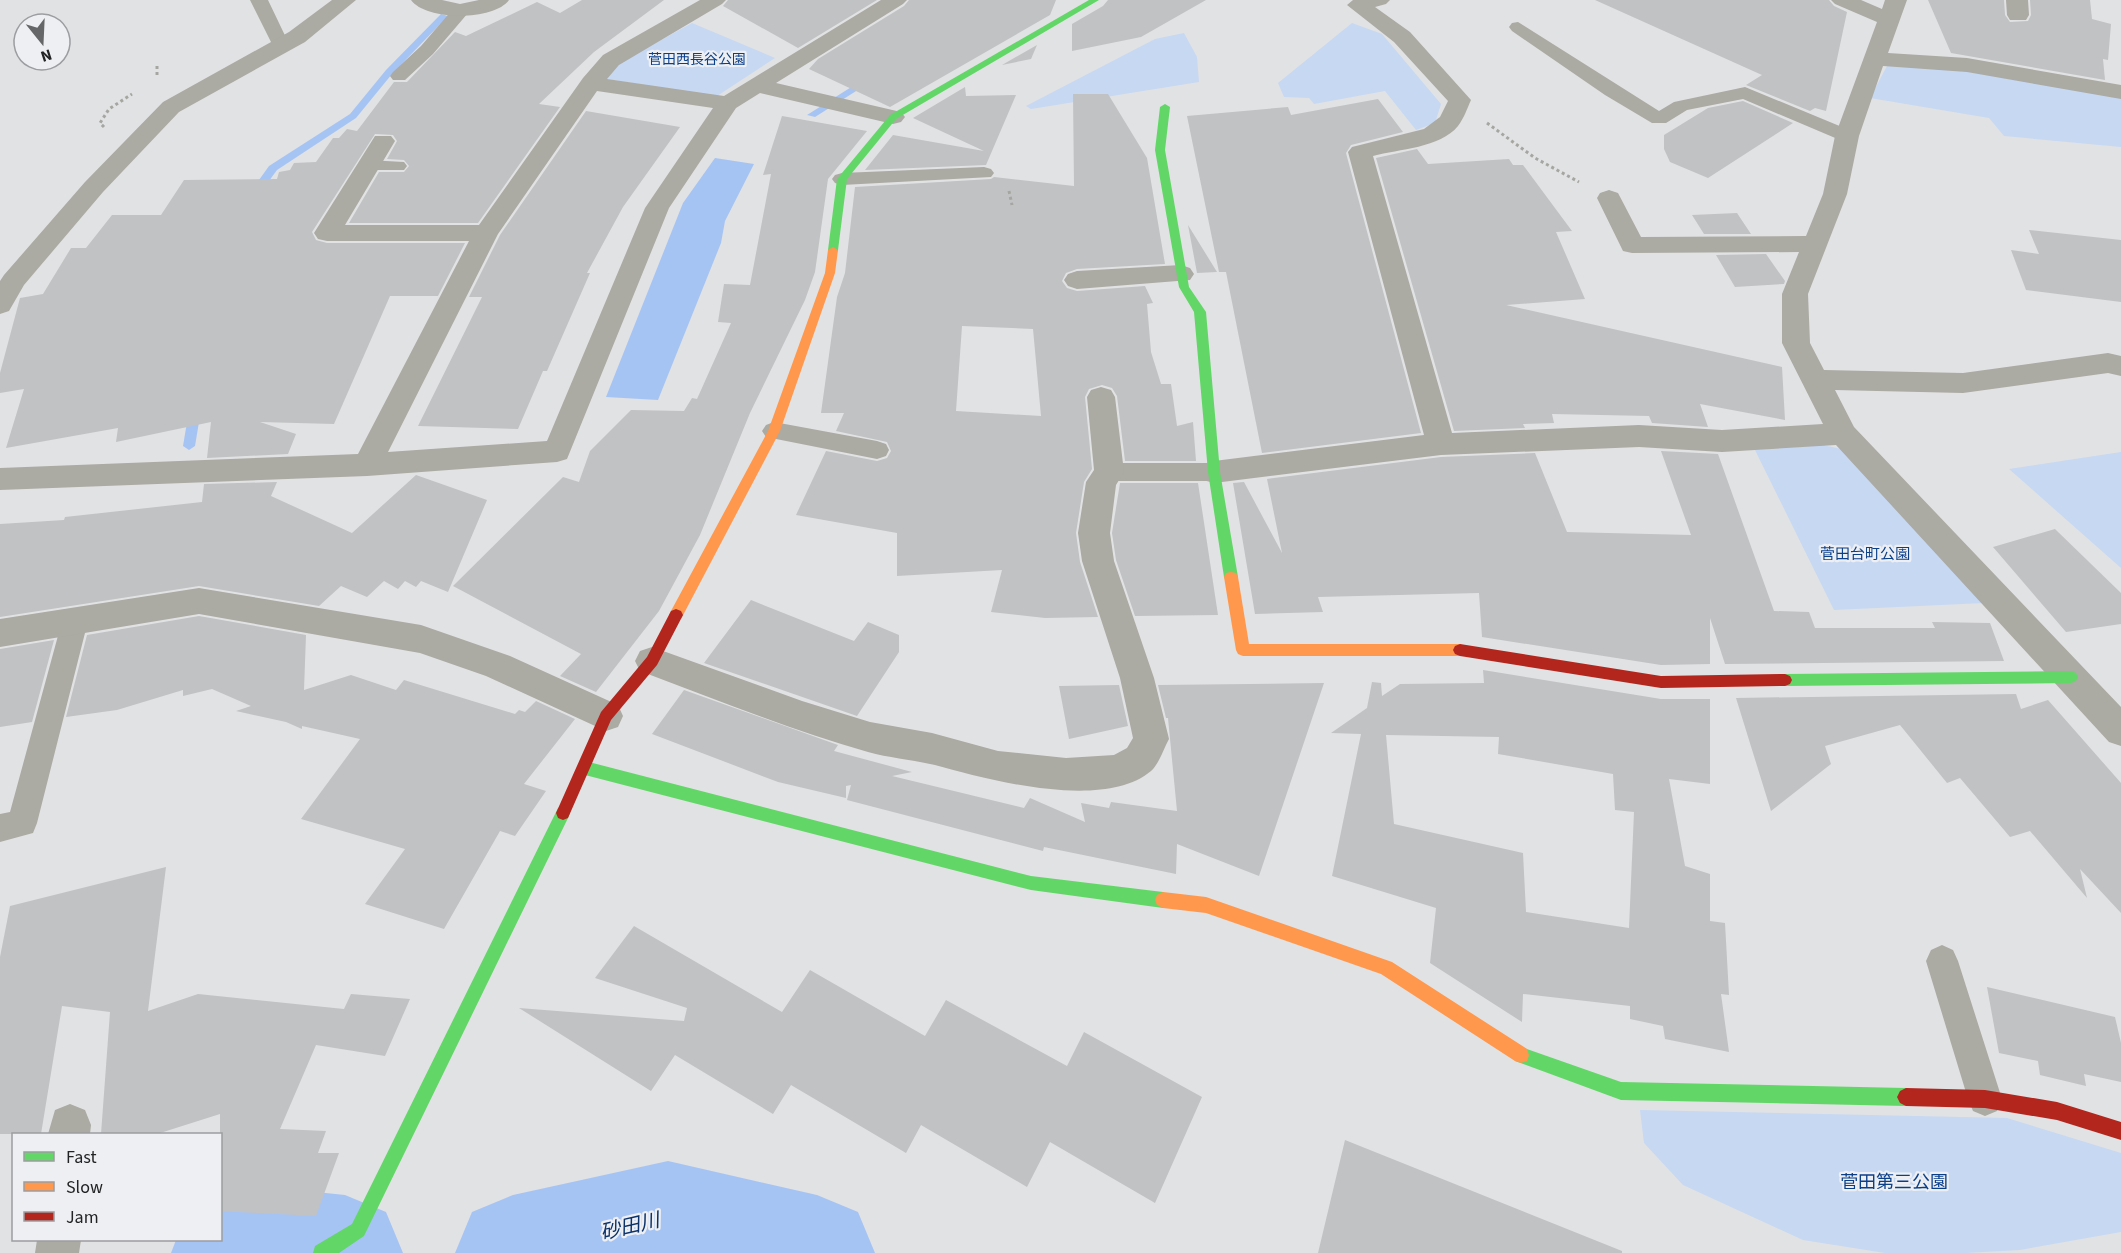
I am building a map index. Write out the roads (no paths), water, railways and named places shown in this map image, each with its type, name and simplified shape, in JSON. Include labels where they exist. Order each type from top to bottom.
[{"type":"street","points":[[0,305],[13,281],[94,187],[171,107],[281,46],[345,0]]},
{"type":"street","points":[[422,0],[459,13],[498,0]]},
{"type":"street","points":[[367,465],[486,233],[591,83],[610,60],[715,0]]},
{"type":"street","points":[[0,478],[367,465],[557,451],[657,208],[728,103],[896,0]]},
{"type":"street","points":[[322,1253],[358,1230],[585,768],[606,716],[652,661],[774,431],[830,273],[842,179],[894,117],[1095,0]]},
{"type":"street","points":[[1842,0],[1893,10],[1847,136],[1835,194],[1795,294],[1796,344],[1843,434],[2121,731]]},
{"type":"street","points":[[1359,2],[1402,37],[1460,100],[1449,123],[1436,130],[1421,137],[1360,152],[1441,444]]},
{"type":"street","points":[[1875,58],[1907,62],[1967,64],[2121,92]]},
{"type":"street","points":[[591,83],[728,103]]},
{"type":"street","points":[[757,86],[894,117]]},
{"type":"street","points":[[1165,107],[1160,150],[1184,287],[1200,312],[1214,472],[1243,650],[1455,649],[1661,682],[2071,677]]},
{"type":"street","points":[[382,141],[327,233],[486,233]]},
{"type":"street","points":[[1609,198],[1632,245],[1814,244]]},
{"type":"street","points":[[1077,280],[1181,274]]},
{"type":"street","points":[[1815,380],[1963,383],[2109,363],[2121,366]]},
{"type":"street","points":[[652,661],[801,716],[870,737],[932,749],[998,767],[1066,774],[1118,771],[1140,759],[1151,739],[1137,678],[1098,561],[1094,532],[1101,482],[1109,472],[1101,398]]},
{"type":"street","points":[[1214,472],[1441,444],[1639,436],[1722,441],[1843,434]]},
{"type":"street","points":[[0,633],[199,601],[410,637],[498,666],[606,716]]},
{"type":"street","points":[[585,768],[1031,883],[1206,905],[1386,968],[1518,1054],[1621,1091],[1985,1099],[2057,1111],[2121,1131]]},
{"type":"lane","points":[[259,0],[281,46]]},
{"type":"lane","points":[[399,76],[427,50],[459,13]]},
{"type":"lane","points":[[1518,27],[1612,91],[1659,119],[1681,106],[1745,93],[1847,136]]},
{"type":"lane","points":[[367,166],[397,166]]},
{"type":"lane","points":[[842,179],[984,173]]},
{"type":"lane","points":[[774,431],[877,450]]},
{"type":"lane","points":[[1109,472],[1214,472]]},
{"type":"lane","points":[[0,828],[22,823],[75,621]]},
{"type":"lane","points":[[1942,961],[1985,1099]]},
{"type":"water","points":[[715,158],[754,164],[725,221],[721,243],[658,400],[606,397],[683,203]]},
{"type":"waterway","points":[[254,194],[273,168],[353,116],[389,72],[444,16]]},
{"type":"waterway","points":[[812,115],[867,81]]},
{"type":"waterway","points":[[189,446],[195,410]]},
{"type":"waterway","name":"砂田川","points":[[513,1253],[668,1218],[817,1253]]},
{"type":"waterway","name":"砂田川","points":[[229,1253],[268,1245],[345,1253]]},
{"type":"park label","name":"菅田西長谷公園","points":[[697,60]]},
{"type":"park label","name":"菅田台町公園","points":[[1865,554]]},
{"type":"park label","name":"菅田第三公園","points":[[1894,1182]]}]
